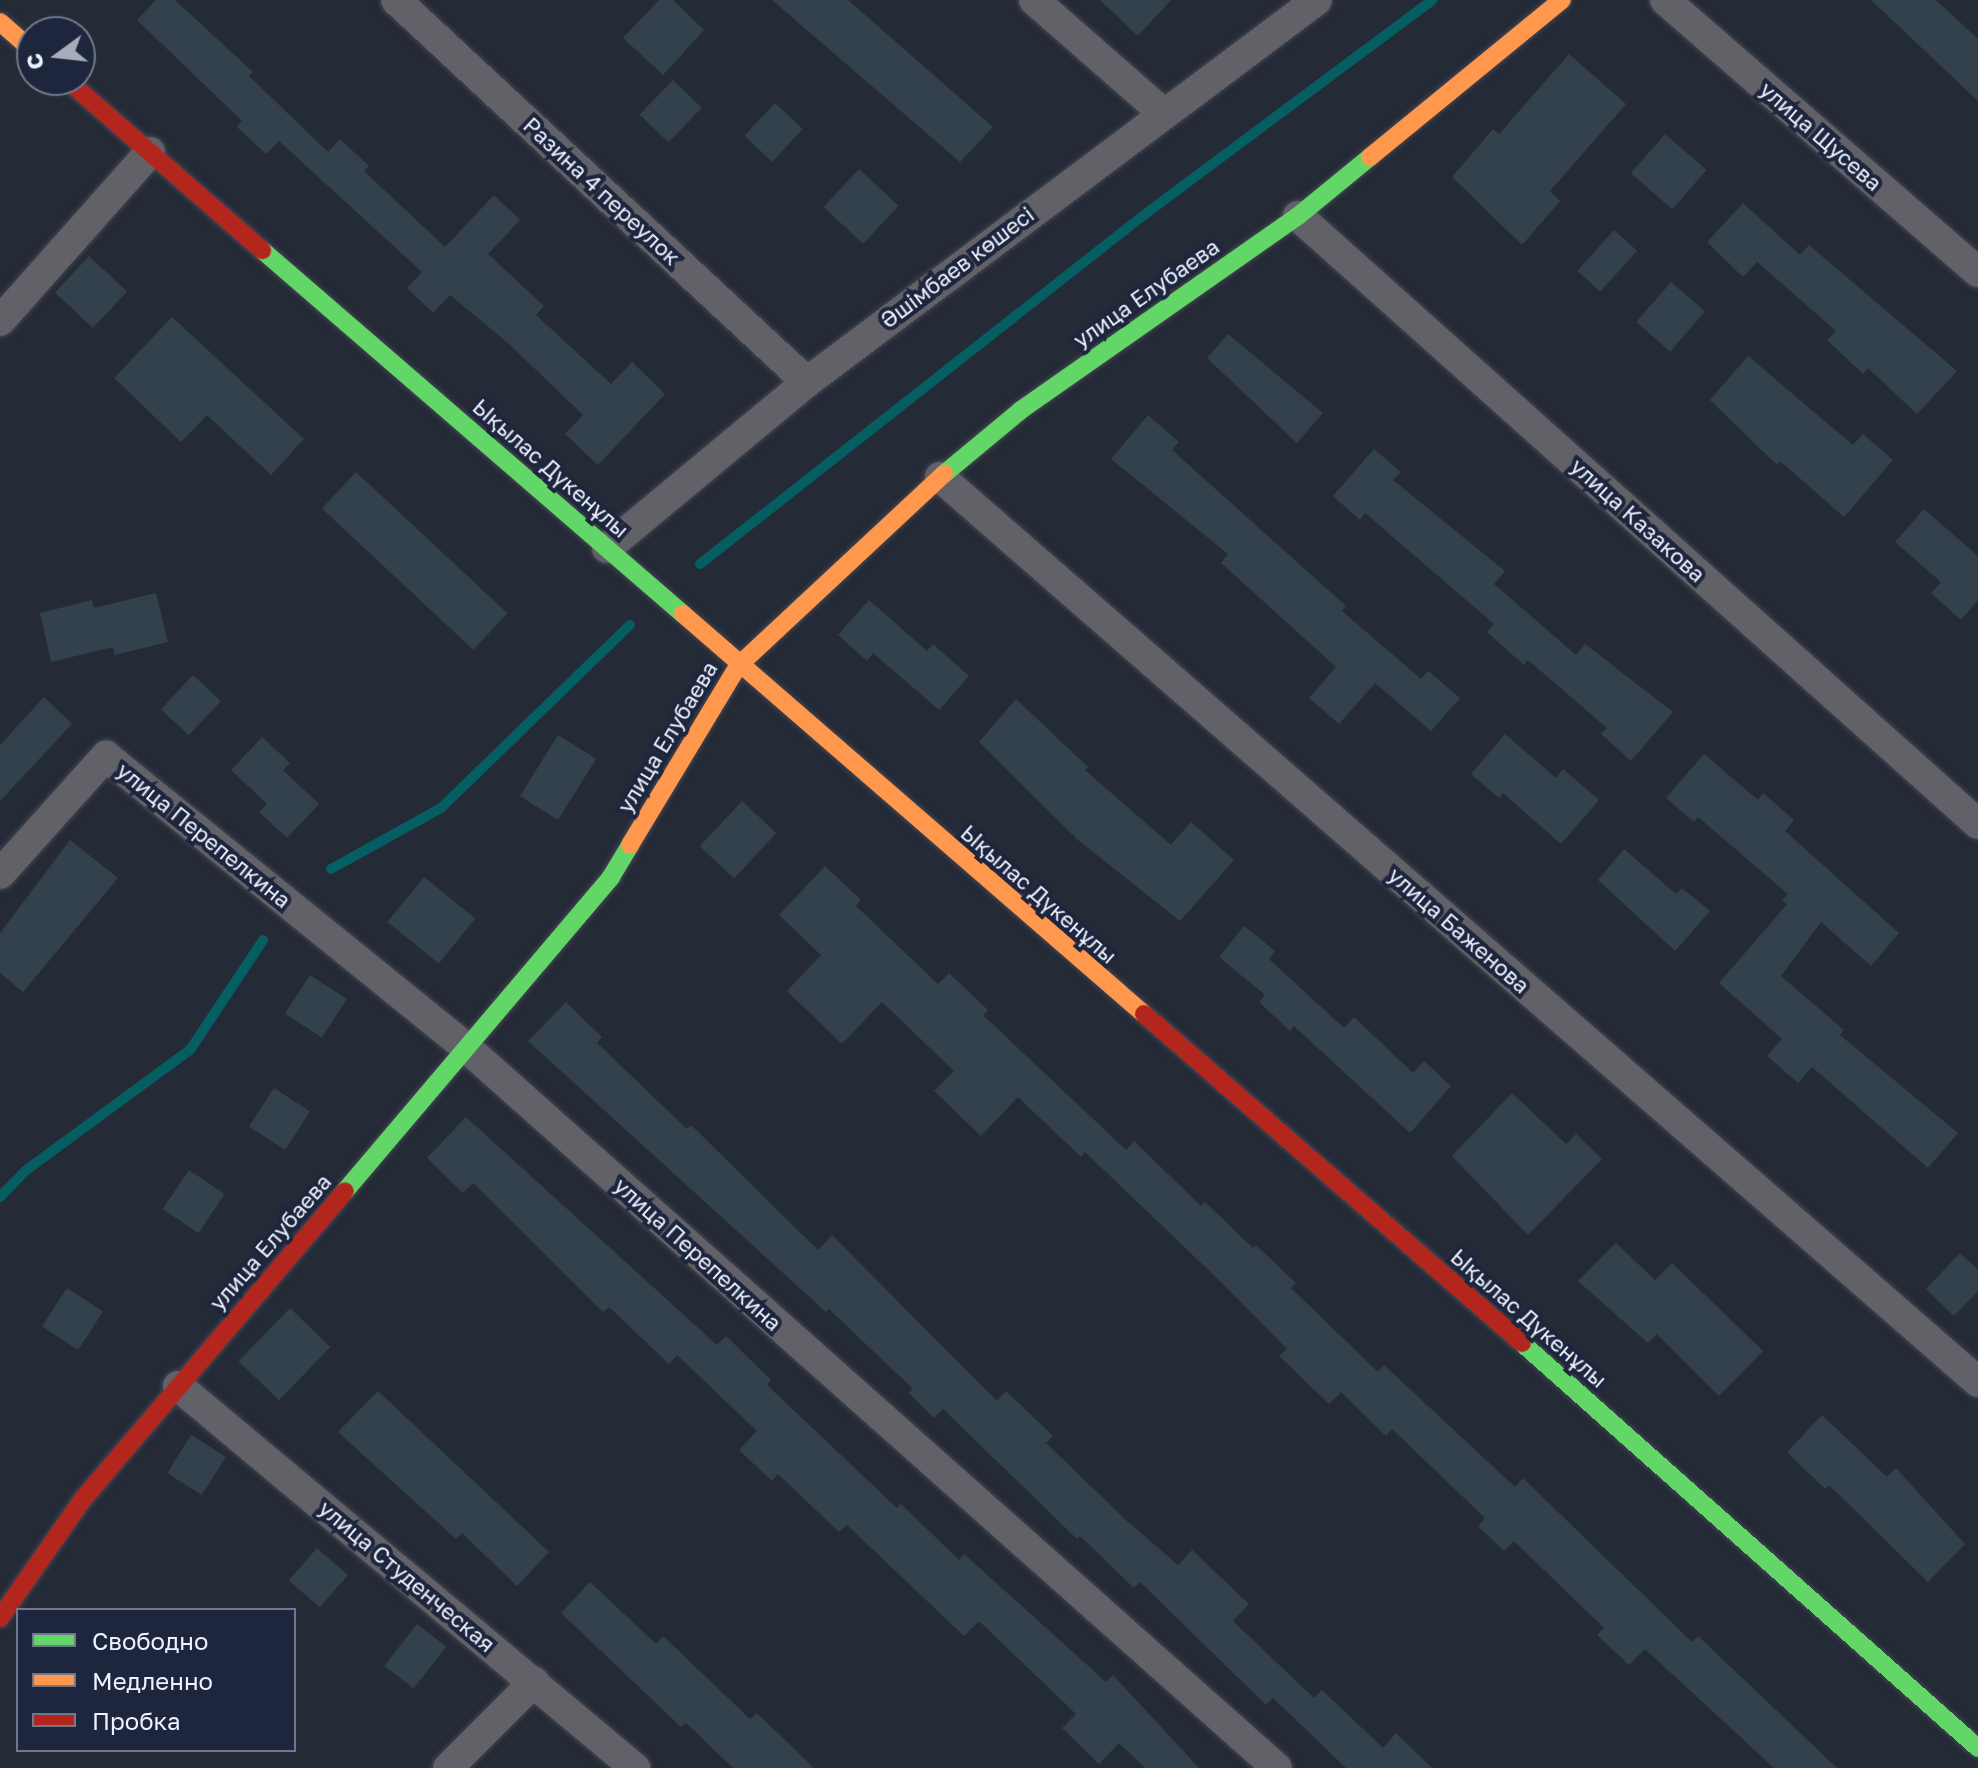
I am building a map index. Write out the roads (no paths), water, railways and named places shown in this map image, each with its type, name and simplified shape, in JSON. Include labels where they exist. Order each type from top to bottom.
[{"type":"street","name":"Разина 4 переулок","points":[[396,0],[807,382]]},
{"type":"street","points":[[1034,0],[1163,113]]},
{"type":"street","name":"улица Елубаева","points":[[0,1618],[83,1499],[611,877],[738,666],[940,477],[1021,410],[1298,216],[1562,0]]},
{"type":"street","name":"улица Щусева","points":[[1665,0],[1978,272]]},
{"type":"street","name":"Әшімбаев көшесі","points":[[607,548],[807,382],[1313,1]]},
{"type":"street","name":"Ықылас Дүкенұлы","points":[[85,96],[607,548],[738,666],[1704,1501],[1978,1748]]},
{"type":"street","points":[[0,321],[150,152]]},
{"type":"street","name":"улица Казакова","points":[[1298,216],[1978,824]]},
{"type":"street","name":"улица Баженова","points":[[940,477],[1978,1382]]},
{"type":"street","name":"улица Перепелкина","points":[[0,874],[106,756],[468,1049],[1277,1768]]},
{"type":"street","name":"улица Студенческая","points":[[178,1386],[635,1768]]},
{"type":"street","points":[[448,1768],[534,1682]]},
{"type":"waterway","points":[[700,564],[1140,218],[1433,0]]},
{"type":"waterway","points":[[331,869],[441,808],[630,625]]},
{"type":"waterway","points":[[0,1197],[25,1171],[190,1050],[263,940]]}]
